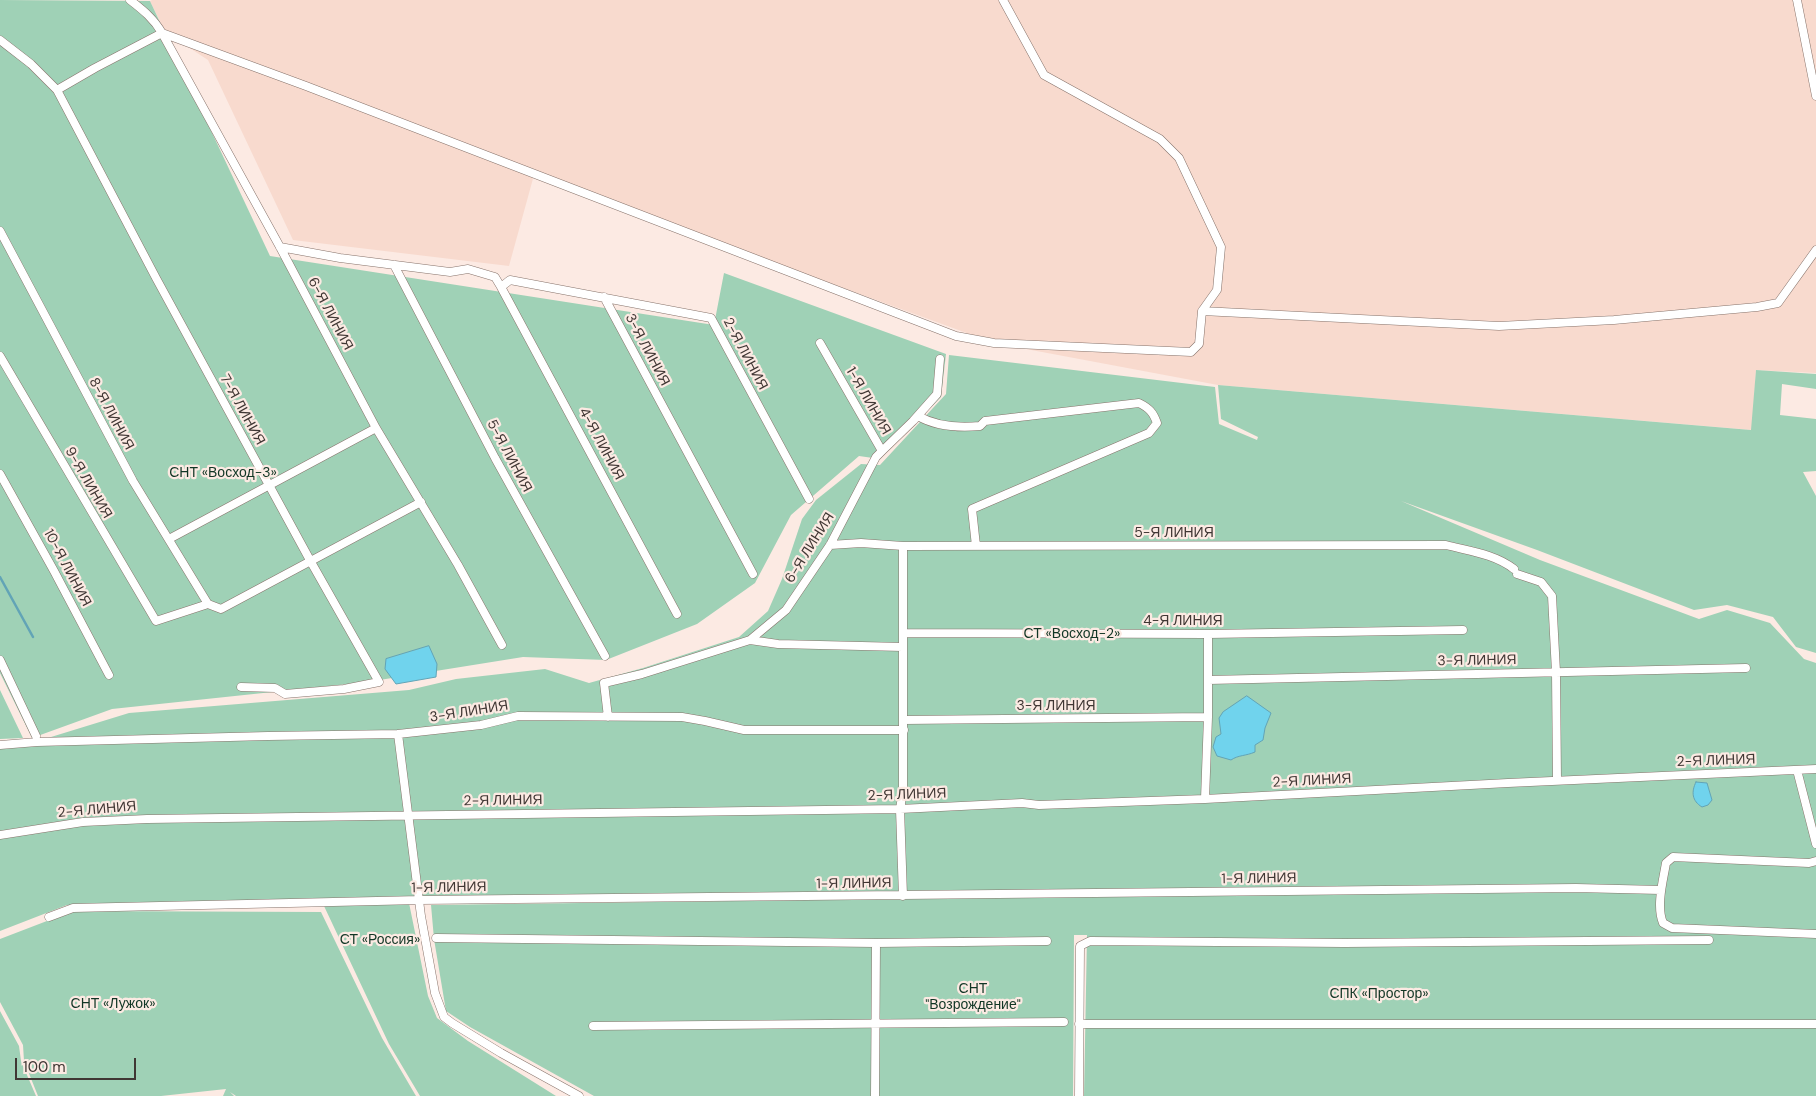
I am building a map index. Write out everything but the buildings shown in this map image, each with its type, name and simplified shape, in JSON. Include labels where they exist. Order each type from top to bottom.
[{"type":"street","name":"6-Я ЛИНИЯ","points":[[130,0],[158,25],[280,247],[376,428],[421,502],[502,645]]},
{"type":"street","points":[[57,90],[162,33],[306,86],[956,336],[994,343],[1191,352],[1199,344],[1202,311],[1218,290],[1221,247],[1179,158],[1160,139],[1044,75],[1003,0]]},
{"type":"street","points":[[1797,0],[1816,96]]},
{"type":"street","name":"7-Я ЛИНИЯ","points":[[0,40],[31,64],[57,90],[156,278],[311,562],[379,682],[344,689],[285,694],[275,688],[241,687]]},
{"type":"street","name":"8-Я ЛИНИЯ","points":[[0,231],[133,481],[208,604]]},
{"type":"street","points":[[280,247],[450,272],[468,269],[495,277],[501,287],[510,280],[604,297]]},
{"type":"street","points":[[1202,311],[1499,326],[1614,320],[1757,307],[1778,303],[1816,250]]},
{"type":"street","name":"5-Я ЛИНИЯ","points":[[394,265],[495,458],[605,656]]},
{"type":"street","name":"4-Я ЛИНИЯ","points":[[501,287],[677,614]]},
{"type":"street","name":"2-Я ЛИНИЯ","points":[[604,297],[711,318],[809,499]]},
{"type":"street","name":"3-Я ЛИНИЯ","points":[[604,297],[753,574]]},
{"type":"street","name":"1-Я ЛИНИЯ","points":[[820,343],[879,454],[918,416],[937,394],[940,360]]},
{"type":"street","name":"9-Я ЛИНИЯ","points":[[0,356],[156,622],[208,604]]},
{"type":"street","points":[[918,416],[943,426],[970,427],[980,426],[985,422],[1139,403],[1148,407],[1154,414],[1157,423],[1149,433],[972,509],[976,546]]},
{"type":"street","points":[[169,540],[376,428]]},
{"type":"street","name":"6-Я ЛИНИЯ","points":[[750,640],[786,610],[830,546],[879,454]]},
{"type":"street","name":"10-Я ЛИНИЯ","points":[[0,474],[110,675]]},
{"type":"street","points":[[208,604],[221,609],[421,502]]},
{"type":"street","name":"5-Я ЛИНИЯ","points":[[830,546],[861,543],[904,546],[1446,545],[1496,559],[1505,562],[1516,572],[1541,582],[1552,596],[1556,672],[1557,780]]},
{"type":"street","points":[[903,896],[900,809],[904,791],[902,647],[904,546]]},
{"type":"street","name":"4-Я ЛИНИЯ","points":[[903,633],[1208,634],[1463,630]]},
{"type":"street","points":[[1205,799],[1208,717],[1208,634]]},
{"type":"street","points":[[608,717],[604,683],[642,674],[750,640],[778,644],[902,647]]},
{"type":"street","points":[[0,660],[37,739]]},
{"type":"street","name":"3-Я ЛИНИЯ","points":[[1208,680],[1746,668]]},
{"type":"street","name":"3-Я ЛИНИЯ","points":[[0,745],[37,739],[398,734],[481,725],[518,716],[682,717],[705,720],[744,730],[904,730]]},
{"type":"street","name":"3-Я ЛИНИЯ","points":[[903,720],[1208,717]]},
{"type":"street","points":[[398,734],[420,900],[435,993],[444,1017],[501,1053],[579,1096]]},
{"type":"street","points":[[1797,770],[1816,844]]},
{"type":"street","name":"2-Я ЛИНИЯ","points":[[0,836],[92,822],[147,819],[900,809],[1022,803],[1039,805],[1205,799],[1557,780],[1816,770]]},
{"type":"street","points":[[1816,861],[1809,863],[1673,857],[1666,863],[1661,890],[1660,917],[1663,923],[1672,928],[1816,934]]},
{"type":"street","name":"1-Я ЛИНИЯ","points":[[49,917],[72,908],[420,900],[1576,888],[1661,890]]},
{"type":"street","points":[[436,938],[876,943],[1047,941]]},
{"type":"street","points":[[1078,1096],[1080,946],[1090,941],[1344,943],[1709,940]]},
{"type":"street","points":[[875,1096],[876,943]]},
{"type":"street","points":[[593,1026],[1064,1022]]},
{"type":"street","points":[[1079,1024],[1816,1024]]},
{"type":"shaded area","points":[[1816,0],[1816,373],[1756,370],[1752,430],[1218,385],[994,343],[534,175],[509,266],[293,240],[208,60],[165,32],[150,1]]},
{"type":"green space","name":"СНТ «Восход-3»","points":[[0,0],[150,1],[270,256],[714,325],[724,273],[946,354],[941,397],[880,459],[859,456],[791,515],[755,583],[697,624],[606,660],[523,657],[367,682],[112,709],[32,738],[0,673]]},
{"type":"green space","name":"СТ «Восход-2»","points":[[949,355],[1215,387],[1219,424],[1257,440],[1258,437],[1221,419],[1218,385],[1751,430],[1756,370],[1816,374],[1816,389],[1782,384],[1780,415],[1816,419],[1816,471],[1803,472],[1816,496],[1816,653],[1796,647],[1773,617],[1727,605],[1694,610],[1401,501],[1540,560],[1699,619],[1727,610],[1770,623],[1804,659],[1816,663],[1816,1096],[1084,1096],[1087,935],[1074,935],[1073,1096],[594,1096],[470,1027],[446,1011],[434,939],[431,905],[1482,891],[1482,885],[67,905],[0,931],[0,741],[38,741],[129,713],[409,690],[456,679],[545,669],[589,683],[739,637],[768,611],[782,579],[802,519],[816,500],[861,464],[880,465],[946,394]]},
{"type":"green space","points":[[0,690],[23,738],[0,739]]},
{"type":"green space","name":"СТ «Россия»","points":[[409,903],[428,996],[437,1018],[468,1041],[556,1096],[420,1096],[389,1044],[324,906]]},
{"type":"green space","name":"СНТ «Лужок»","points":[[73,911],[321,912],[382,1038],[416,1096],[236,1096],[230,1092],[234,1096],[223,1096],[226,1089],[161,1096],[38,1096],[24,1061],[23,1045],[0,1002],[0,939]]},
{"type":"green space","points":[[0,1011],[19,1046],[21,1061],[36,1096],[0,1096]]},
{"type":"water","points":[[429,646],[437,664],[436,677],[396,684],[385,669],[386,659]]},
{"type":"water","points":[[1247,696],[1271,713],[1263,740],[1255,745],[1255,752],[1231,760],[1217,756],[1213,747],[1216,737],[1221,734],[1219,718],[1223,712]]},
{"type":"water","points":[[1696,782],[1707,783],[1712,800],[1708,805],[1702,807],[1694,799],[1693,789]]},
{"type":"waterway","points":[[0,577],[33,637]]},
{"type":"park label","name":"СПК «Простор»","points":[[1379,994]]},
{"type":"park label","name":"СНТ \"Возрождение\"","points":[[973,998]]}]
